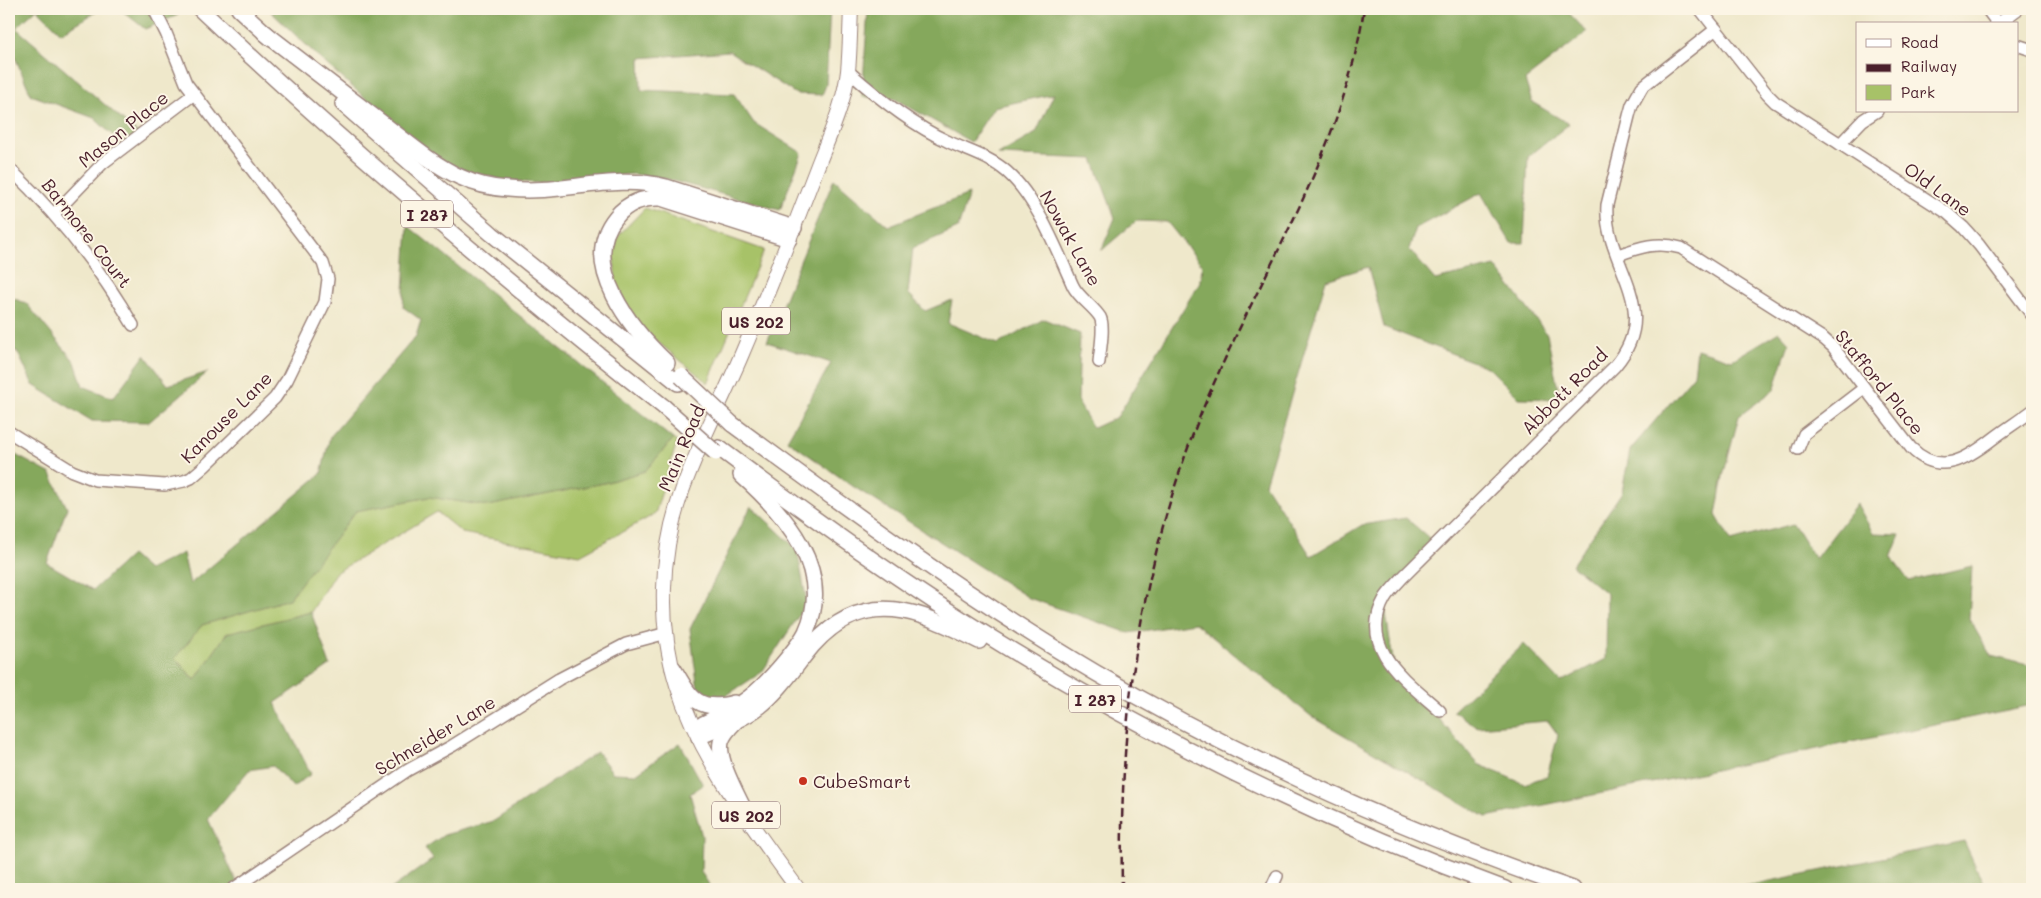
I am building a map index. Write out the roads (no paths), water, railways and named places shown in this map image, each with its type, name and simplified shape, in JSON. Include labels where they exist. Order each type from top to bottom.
[{"type":"highway","name":"I 287","points":[[200,9],[330,129],[429,216],[717,451],[921,592],[1002,645],[1171,741],[1301,805],[1398,848],[1505,889]]},
{"type":"highway","name":"I 287","points":[[239,9],[354,114],[479,223],[580,306],[679,380],[732,424],[871,525],[976,597],[1056,649],[1140,698],[1225,744],[1354,804],[1460,848],[1573,889]]},
{"type":"highway","points":[[265,32],[435,162],[450,172],[473,182],[497,188],[522,190],[613,182],[646,183],[666,188],[792,233]]},
{"type":"highway","points":[[679,380],[637,332],[612,294],[605,271],[604,248],[606,236],[615,218],[628,206],[636,202],[661,198],[792,233]]},
{"type":"highway","points":[[697,733],[752,697],[770,679],[801,641],[813,609],[814,584],[812,571],[804,549],[783,517],[717,451]]},
{"type":"highway","points":[[746,814],[724,764],[721,749],[724,735],[739,719],[768,699],[827,630],[856,615],[887,608],[909,610],[933,619],[1086,694]]},
{"type":"highway","points":[[673,668],[689,694],[701,704],[716,707],[752,697]]},
{"type":"highway","points":[[697,733],[739,719]]},
{"type":"main road","name":"Main Road","points":[[798,889],[713,764],[697,733],[682,698],[673,668],[667,633],[664,587],[668,542],[680,496],[751,333],[838,114],[848,71],[851,9]]},
{"type":"street","name":"Kanouse Lane","points":[[9,432],[72,471],[84,476],[123,483],[154,485],[175,484],[191,478],[206,466],[275,398],[287,380],[326,302],[329,285],[326,272],[316,252],[194,94],[179,67],[166,32],[154,9]]},
{"type":"street","name":"Old Lane","points":[[1700,9],[1767,94],[1788,111],[1932,202],[1964,227],[2032,315]]},
{"type":"street","points":[[1987,9],[1997,22]]},
{"type":"street","points":[[2001,22],[2018,9]]},
{"type":"street","name":"Abbott Road","points":[[1440,711],[1393,668],[1383,654],[1378,632],[1380,609],[1388,594],[1403,577],[1618,362],[1632,336],[1634,314],[1631,291],[1608,228],[1607,205],[1632,105],[1642,87],[1716,29]]},
{"type":"street","points":[[2018,45],[2032,50]]},
{"type":"street","name":"Nowak Lane","points":[[848,71],[862,84],[921,127],[946,141],[994,161],[1008,172],[1023,189],[1057,248],[1074,289],[1101,318],[1099,362]]},
{"type":"street","name":"Mason Place","points":[[54,214],[103,163],[194,94]]},
{"type":"street","points":[[1840,144],[1863,120],[1875,112]]},
{"type":"street","name":"Barmore Court","points":[[9,168],[54,214],[115,295],[133,325]]},
{"type":"street","name":"Stafford Place","points":[[1618,255],[1641,247],[1658,244],[1670,245],[1691,254],[1824,340],[1833,347],[1911,448],[1924,458],[1941,463],[1958,462],[1974,454],[2032,410]]},
{"type":"street","points":[[1798,449],[1804,434],[1864,388]]},
{"type":"street","name":"Schneider Lane","points":[[234,889],[408,770],[452,746],[559,679],[626,644],[667,633]]},
{"type":"street","points":[[1271,889],[1277,876]]},
{"type":"railway","points":[[1122,889],[1124,767],[1129,707],[1147,591],[1161,533],[1200,416],[1222,365],[1317,168],[1337,117],[1353,64],[1364,9]]},
{"type":"place","name":"CubeSmart","points":[[803,781]]}]
